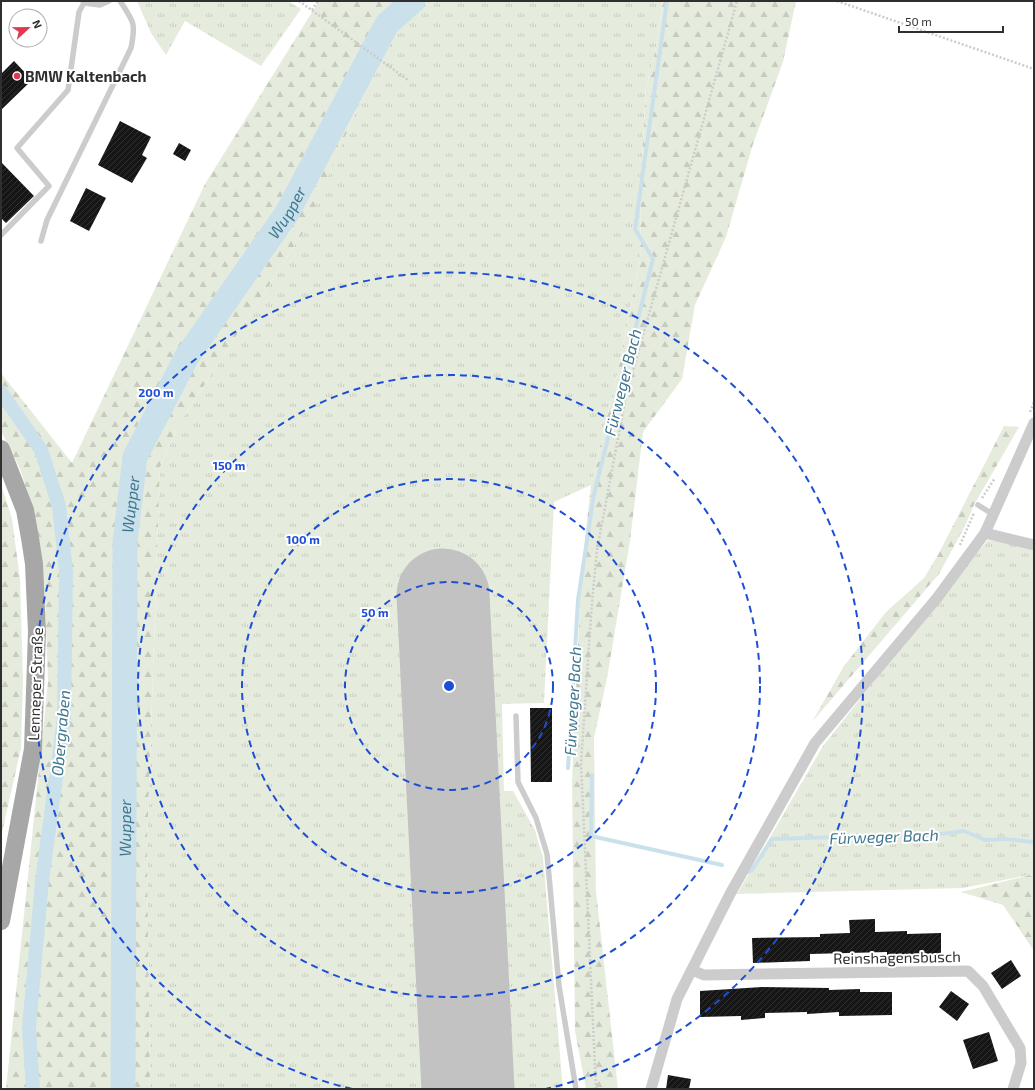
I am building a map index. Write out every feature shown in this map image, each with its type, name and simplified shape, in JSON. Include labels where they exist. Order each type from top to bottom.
[{"type":"main road","name":"Lenneper Straße","points":[[1,449],[24,510],[30,538],[34,564],[37,632],[33,749],[1,921]]},
{"type":"street","points":[[651,1089],[677,998],[730,894],[815,743],[937,598],[985,534],[1034,423]]},
{"type":"street","points":[[985,534],[1034,545]]},
{"type":"street","name":"Reinshagensbusch","points":[[692,970],[704,975],[968,971],[983,986],[1020,1048],[1021,1062],[1013,1089]]},
{"type":"lane","points":[[1,235],[49,186],[17,148],[68,90],[79,12],[83,2],[100,5],[108,1]]},
{"type":"lane","points":[[41,241],[47,220],[131,48],[135,28],[130,15],[120,1]]},
{"type":"lane","points":[[978,505],[994,515]]},
{"type":"lane","points":[[516,716],[518,782],[536,818],[547,854],[559,986],[576,1089]]},
{"type":"path","points":[[299,1],[408,80]]},
{"type":"path","points":[[312,10],[318,1]]},
{"type":"path","points":[[596,1089],[581,763],[597,550],[606,495],[626,396],[737,1]]},
{"type":"path","points":[[837,1],[1034,69]]},
{"type":"green space","points":[[137,1],[288,1],[301,9],[261,66],[185,21],[166,55],[151,33]]},
{"type":"green space","points":[[319,1],[438,1],[427,5],[395,30],[374,69],[306,228],[179,424],[160,467],[147,845],[150,1089],[6,1089],[48,682],[45,598],[34,514],[20,469],[1,431],[1,373],[72,463],[205,184]]},
{"type":"green space","points":[[438,1],[663,1],[655,52],[646,87],[641,175],[640,260],[618,370],[591,485],[554,502],[544,703],[502,704],[504,791],[513,791],[535,830],[543,858],[563,1089],[150,1089],[147,845],[160,467],[179,424],[304,231],[374,69],[395,30],[427,5]]},
{"type":"green space","points":[[663,1],[796,1],[783,62],[753,144],[726,237],[695,305],[682,379],[643,432],[630,541],[607,678],[594,738],[596,891],[618,1089],[586,1089],[575,1031],[572,781],[581,576],[591,485],[618,370],[640,260],[641,175],[646,87],[655,52]]},
{"type":"green space","points":[[1004,426],[1019,427],[974,505],[965,526],[939,574],[812,722],[844,666],[886,612],[924,578],[938,555]]},
{"type":"green space","points":[[1,484],[12,519],[20,579],[23,680],[21,748],[1,837]]},
{"type":"green space","points":[[988,540],[1034,545],[1034,874],[963,888],[737,894],[823,746],[955,579]]},
{"type":"green space","points":[[1034,874],[1034,951],[1003,905],[961,892]]},
{"type":"building","points":[[14,61],[32,80],[1,110],[1,74]]},
{"type":"building","points":[[120,121],[151,137],[142,155],[147,158],[132,183],[98,165]]},
{"type":"building","points":[[179,143],[191,150],[185,161],[173,154]]},
{"type":"building","points":[[1,162],[34,196],[6,223],[1,218]]},
{"type":"building","points":[[86,188],[106,198],[89,231],[70,221]]},
{"type":"building","points":[[530,708],[552,708],[552,782],[531,782]]},
{"type":"building","points":[[875,919],[875,932],[907,931],[907,934],[941,933],[941,960],[921,961],[921,958],[887,958],[887,952],[810,954],[810,961],[753,963],[752,938],[820,937],[820,934],[850,933],[849,920]]},
{"type":"building","points":[[1011,960],[1021,976],[1002,989],[991,973]]},
{"type":"building","points":[[762,987],[829,988],[829,990],[860,989],[860,992],[892,992],[892,1015],[839,1016],[839,1012],[807,1014],[807,1012],[765,1013],[765,1018],[741,1020],[741,1016],[700,1017],[700,991]]},
{"type":"building","points":[[951,991],[969,1004],[957,1021],[939,1007]]},
{"type":"building","points":[[989,1032],[998,1061],[973,1069],[963,1040]]},
{"type":"building","points":[[668,1075],[691,1079],[689,1089],[666,1089]]},
{"type":"waterway","name":"Wupper","points":[[123,1089],[125,542],[135,457],[186,358],[287,213],[387,24],[413,1]]},
{"type":"waterway","name":"Fürweger Bach","points":[[568,768],[578,600],[594,494],[653,259],[635,229],[667,1]]},
{"type":"waterway","name":"Obergraben","points":[[1,392],[41,450],[59,506],[66,571],[64,718],[42,881],[29,1028],[33,1089]]},
{"type":"waterway","name":"Fürweger Bach","points":[[592,775],[591,836],[722,865]]},
{"type":"waterway","name":"Fürweger Bach","points":[[748,872],[752,870],[772,839],[941,834],[964,831],[985,840],[1005,839],[1034,842]]},
{"type":"runway","points":[[443,595],[468,1089]]},
{"type":"place","name":"BMW Kaltenbach","points":[[17,76]]}]
